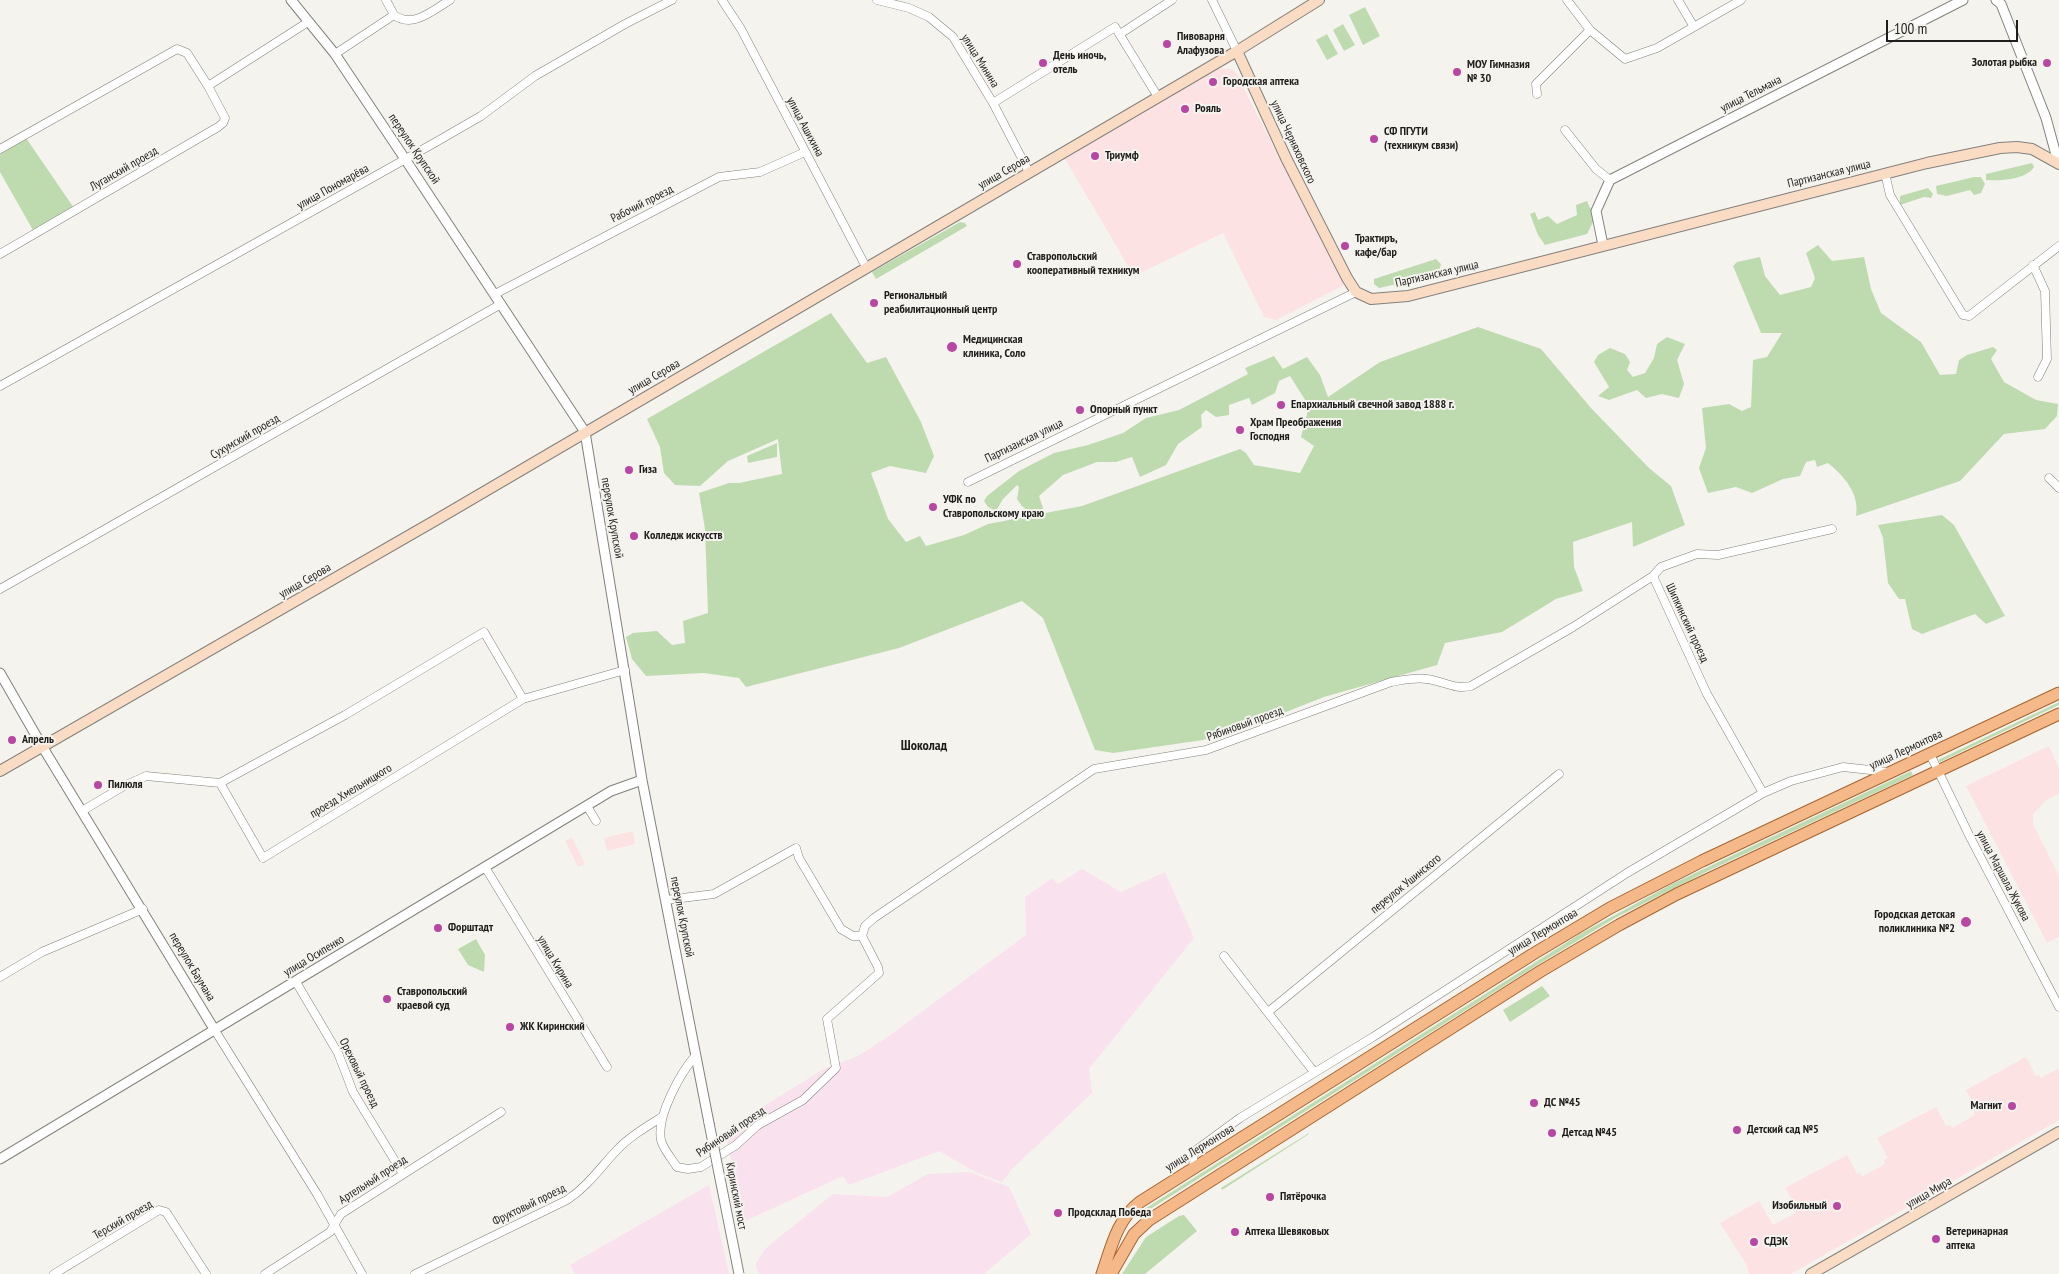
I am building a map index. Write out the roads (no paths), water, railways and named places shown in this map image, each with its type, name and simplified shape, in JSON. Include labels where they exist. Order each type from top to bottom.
[{"type":"main road","name":"улица Серова","points":[[0,771],[190,663],[1237,52],[1319,0]]},
{"type":"main road","name":"улица Черняховского","points":[[1237,52],[1290,165],[1356,292]]},
{"type":"main road","name":"Партизанская улица","points":[[1356,292],[1372,299],[1408,296],[1885,173],[2000,148],[2017,147],[2032,149],[2058,163]]},
{"type":"main road","name":"улица Лермонтова","points":[[1102,1274],[1123,1219],[1130,1209],[1601,913],[1694,865],[2059,693]]},
{"type":"main road","points":[[1111,1274],[1134,1234],[1149,1220],[1541,971],[1619,924],[1677,894],[2059,714]]},
{"type":"main road","name":"улица Мира","points":[[1811,1274],[2059,1132]]},
{"type":"main road","points":[[1140,1202],[1130,1214],[1131,1219],[1136,1222],[1149,1220]]},
{"type":"street","name":"переулок Крупской","points":[[291,0],[334,54],[406,159],[584,432],[642,780],[709,1123]]},
{"type":"street","points":[[386,0],[394,15],[400,19],[411,21],[450,0]]},
{"type":"street","name":"улица Пономарёва","points":[[0,386],[406,159],[480,116],[535,76],[625,24],[672,0]]},
{"type":"street","name":"улица Ашихина","points":[[722,0],[741,29],[866,267]]},
{"type":"street","name":"улица Минина","points":[[877,0],[909,8],[929,17],[953,37],[993,103],[1030,172]]},
{"type":"street","points":[[1120,34],[1172,0]]},
{"type":"street","name":"улица Черняховского","points":[[1212,0],[1237,52]]},
{"type":"street","points":[[1567,0],[1590,30],[1625,59],[1657,48],[1741,0]]},
{"type":"street","points":[[1678,0],[1694,27]]},
{"type":"street","name":"улица Тельмана","points":[[1610,180],[1963,0]]},
{"type":"street","points":[[1996,0],[2001,4],[2046,118],[2058,163]]},
{"type":"street","points":[[334,54],[394,15]]},
{"type":"street","points":[[208,86],[308,22]]},
{"type":"street","points":[[993,103],[1115,27],[1158,97]]},
{"type":"street","points":[[1537,94],[1536,84],[1544,74],[1590,30]]},
{"type":"street","name":"Луганский проезд","points":[[0,149],[177,49],[187,53],[225,118],[218,127],[0,254]]},
{"type":"street","points":[[1566,130],[1596,169],[1610,180],[1596,211],[1603,245]]},
{"type":"street","name":"Рабочий проезд","points":[[494,294],[719,177],[760,172],[805,152]]},
{"type":"street","name":"Партизанская улица","points":[[1885,173],[1890,195],[1963,315],[1969,316],[2059,246]]},
{"type":"street","points":[[2033,265],[2045,290],[2047,359],[2038,377]]},
{"type":"street","name":"Партизанская улица","points":[[968,482],[1356,292]]},
{"type":"street","name":"Сухумский проезд","points":[[0,589],[501,304]]},
{"type":"street","points":[[2050,478],[2059,488]]},
{"type":"street","name":"Шипкинский проезд","points":[[1763,793],[1707,694],[1653,576],[1662,567],[1697,554],[1718,555],[1832,529]]},
{"type":"street","name":"Рябиновый проезд","points":[[696,1055],[684,1068],[662,1117],[661,1140],[677,1167],[688,1169],[701,1167],[736,1145],[758,1125],[803,1100],[836,1068],[827,1019],[879,973],[878,967],[862,936],[865,926],[1094,768],[1206,750],[1391,682],[1414,678],[1429,679],[1460,689],[1471,686],[1573,627],[1653,576]]},
{"type":"street","points":[[82,811],[124,786],[146,776],[220,783],[345,715],[484,632],[524,699]]},
{"type":"street","name":"проезд Хмельницкого","points":[[220,783],[263,858],[524,699],[625,670]]},
{"type":"street","name":"переулок Баумана","points":[[0,673],[42,746],[143,909],[214,1029],[334,1222],[362,1274]]},
{"type":"street","name":"улица Маршала Жукова","points":[[1930,754],[1970,837],[2059,1007]]},
{"type":"street","points":[[1194,1168],[1195,1151],[1204,1143],[1314,1072],[1373,1037],[1627,872],[1763,793],[1820,772],[1843,767],[1890,773]]},
{"type":"street","name":"переулок Ушинского","points":[[1268,1012],[1559,774]]},
{"type":"street","name":"улица Осипенко","points":[[0,1159],[611,791],[642,780]]},
{"type":"street","points":[[587,806],[596,821]]},
{"type":"street","points":[[666,900],[714,894],[796,848],[799,858],[842,928],[853,936],[862,936]]},
{"type":"street","name":"улица Кирина","points":[[485,868],[607,1067]]},
{"type":"street","points":[[0,977],[42,952],[143,909]]},
{"type":"street","points":[[1224,956],[1314,1072]]},
{"type":"street","name":"Ореховый проезд","points":[[296,982],[338,1053],[354,1092],[403,1174]]},
{"type":"street","name":"Артельный проезд","points":[[265,1274],[330,1232],[334,1222],[341,1214],[501,1112]]},
{"type":"street","name":"Фруктовый проезд","points":[[415,1274],[567,1200],[582,1190],[617,1150],[640,1130],[662,1117]]},
{"type":"street","name":"Киринский мост","points":[[709,1123],[739,1274]]},
{"type":"street","name":"Терский проезд","points":[[54,1274],[158,1210],[166,1212],[206,1274]]},
{"type":"place","name":"Пивоварня Алафузова","points":[[1167,44]]},
{"type":"place","name":"День иночь, отель","points":[[1043,63]]},
{"type":"place","name":"Золотая рыбка","points":[[2047,63]]},
{"type":"place","name":"МОУ Гимназия № 30","points":[[1457,72]]},
{"type":"place","name":"Городская аптека","points":[[1213,82]]},
{"type":"place","name":"Рояль","points":[[1185,109]]},
{"type":"place","name":"СФ ПГУТИ (техникум связи)","points":[[1374,139]]},
{"type":"place","name":"Триумф","points":[[1095,156]]},
{"type":"place","name":"Трактиръ, кафе/бар","points":[[1345,246]]},
{"type":"place","name":"Ставропольский кооперативный техникум","points":[[1017,264]]},
{"type":"place","name":"Региональный реабилитационный центр","points":[[874,303]]},
{"type":"place","name":"Медицинская клиника, Соло","points":[[952,347]]},
{"type":"place","name":"Епархиальный свечной завод 1888 г.","points":[[1281,405]]},
{"type":"place","name":"Опорный пункт","points":[[1080,410]]},
{"type":"place","name":"Храм Преображения Господня","points":[[1240,430]]},
{"type":"place","name":"Гиза","points":[[629,470]]},
{"type":"place","name":"УФК по Ставропольскому краю","points":[[933,507]]},
{"type":"place","name":"Колледж искусств","points":[[634,536]]},
{"type":"place","name":"Апрель","points":[[12,740]]},
{"type":"place","name":"Пилюля","points":[[98,785]]},
{"type":"place","name":"Городская детская поликлиника №2","points":[[1966,922]]},
{"type":"place","name":"Форштадт","points":[[438,928]]},
{"type":"place","name":"Ставропольский краевой суд","points":[[387,999]]},
{"type":"place","name":"ЖК Киринский","points":[[510,1027]]},
{"type":"place","name":"ДС №45","points":[[1534,1103]]},
{"type":"place","name":"Магнит","points":[[2012,1106]]},
{"type":"place","name":"Детский сад №5","points":[[1737,1130]]},
{"type":"place","name":"Детсад №45","points":[[1552,1133]]},
{"type":"place","name":"Пятёрочка","points":[[1270,1197]]},
{"type":"place","name":"Изобильный","points":[[1837,1206]]},
{"type":"place","name":"Продсклад Победа","points":[[1058,1213]]},
{"type":"place","name":"Аптека Шевяковых","points":[[1235,1232]]},
{"type":"place","name":"Ветеринарная аптека","points":[[1936,1239]]},
{"type":"place","name":"СДЭК","points":[[1754,1242]]},
{"type":"district","name":"Шоколад","points":[[924,746]]}]
